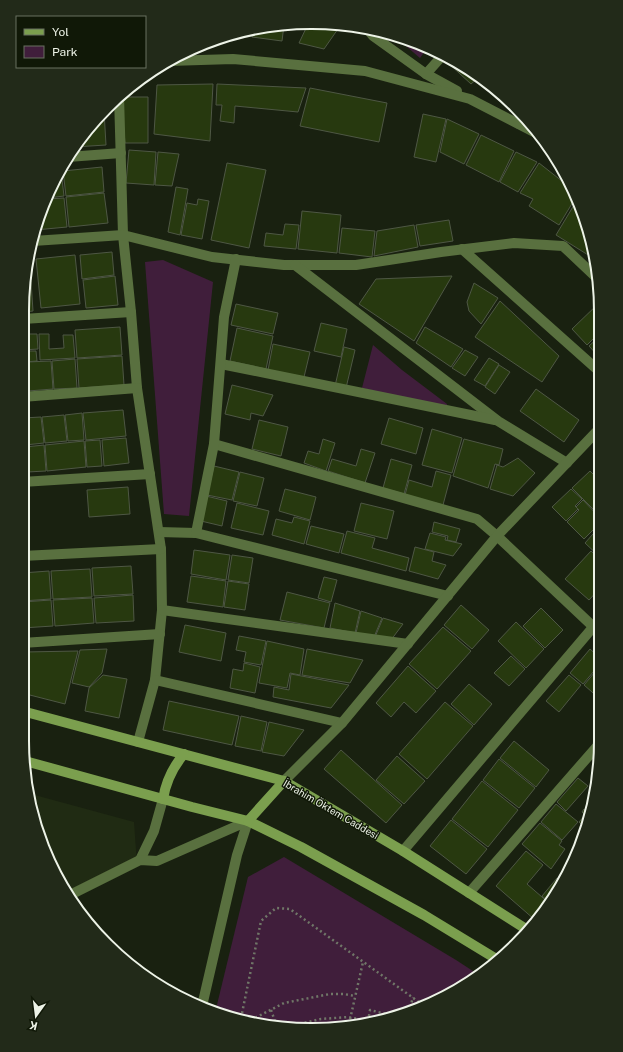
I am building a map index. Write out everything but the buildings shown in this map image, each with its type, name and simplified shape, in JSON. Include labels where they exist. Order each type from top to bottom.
[{"type":"main road","name":"İbrahim Öktem Caddesi","points":[[29,713],[284,781],[403,851],[524,927]]},
{"type":"main road","points":[[163,799],[167,780],[171,771],[184,754]]},
{"type":"main road","points":[[30,762],[248,822],[301,847],[424,915],[493,957]]},
{"type":"main road","points":[[248,822],[284,781]]},
{"type":"street","points":[[373,36],[426,74],[470,99],[519,120]]},
{"type":"street","points":[[182,61],[233,59],[365,71],[470,99]]},
{"type":"street","points":[[426,74],[439,60]]},
{"type":"street","points":[[120,104],[123,235],[131,312],[136,388],[161,549],[162,610],[155,680],[138,742]]},
{"type":"street","points":[[76,156],[121,152]]},
{"type":"street","points":[[39,240],[123,235],[212,257],[284,265],[356,265],[462,249],[514,243],[563,246],[592,273]]},
{"type":"street","points":[[462,249],[594,367]]},
{"type":"street","points":[[196,533],[214,444],[224,317],[236,260]]},
{"type":"street","points":[[295,265],[498,421],[567,463]]},
{"type":"street","points":[[29,319],[131,312]]},
{"type":"street","points":[[221,364],[498,421]]},
{"type":"street","points":[[29,396],[136,388]]},
{"type":"street","points":[[284,781],[342,723],[497,536],[594,434]]},
{"type":"street","points":[[214,444],[476,520],[497,536],[594,622]]},
{"type":"street","points":[[29,482],[150,474]]},
{"type":"street","points":[[159,532],[196,533],[448,596]]},
{"type":"street","points":[[29,556],[161,549]]},
{"type":"street","points":[[162,610],[408,644]]},
{"type":"street","points":[[403,851],[594,631]]},
{"type":"street","points":[[29,643],[160,634]]},
{"type":"street","points":[[155,680],[342,723]]},
{"type":"street","points":[[469,893],[593,751]]},
{"type":"street","points":[[140,860],[154,831],[163,799]]},
{"type":"street","points":[[74,893],[140,860],[158,861],[248,822]]},
{"type":"street","points":[[203,1001],[238,856],[248,822]]},
{"type":"path","points":[[242,1014],[261,921],[276,908],[290,909],[419,1002]]},
{"type":"path","points":[[350,1018],[364,962]]},
{"type":"path","points":[[255,1018],[284,1003],[318,996],[344,994],[355,996]]},
{"type":"path","points":[[411,1004],[413,997]]},
{"type":"path","points":[[271,1010],[275,1021]]},
{"type":"path","points":[[369,1018],[370,1010],[384,1013]]},
{"type":"path","points":[[305,1023],[321,1019],[350,1018],[358,1019]]},
{"type":"shaded area","points":[[34,795],[134,822],[137,865],[74,892],[58,865],[51,849],[44,831]]},
{"type":"green space","points":[[405,45],[424,53],[420,58]]},
{"type":"green space","points":[[163,260],[213,282],[189,516],[164,514],[145,262]]},
{"type":"green space","points":[[373,345],[402,370],[447,404],[447,408],[362,388]]},
{"type":"green space","points":[[284,857],[473,971],[453,985],[420,1001],[367,1018],[348,1021],[312,1023],[275,1021],[256,1018],[217,1006],[248,877]]}]
